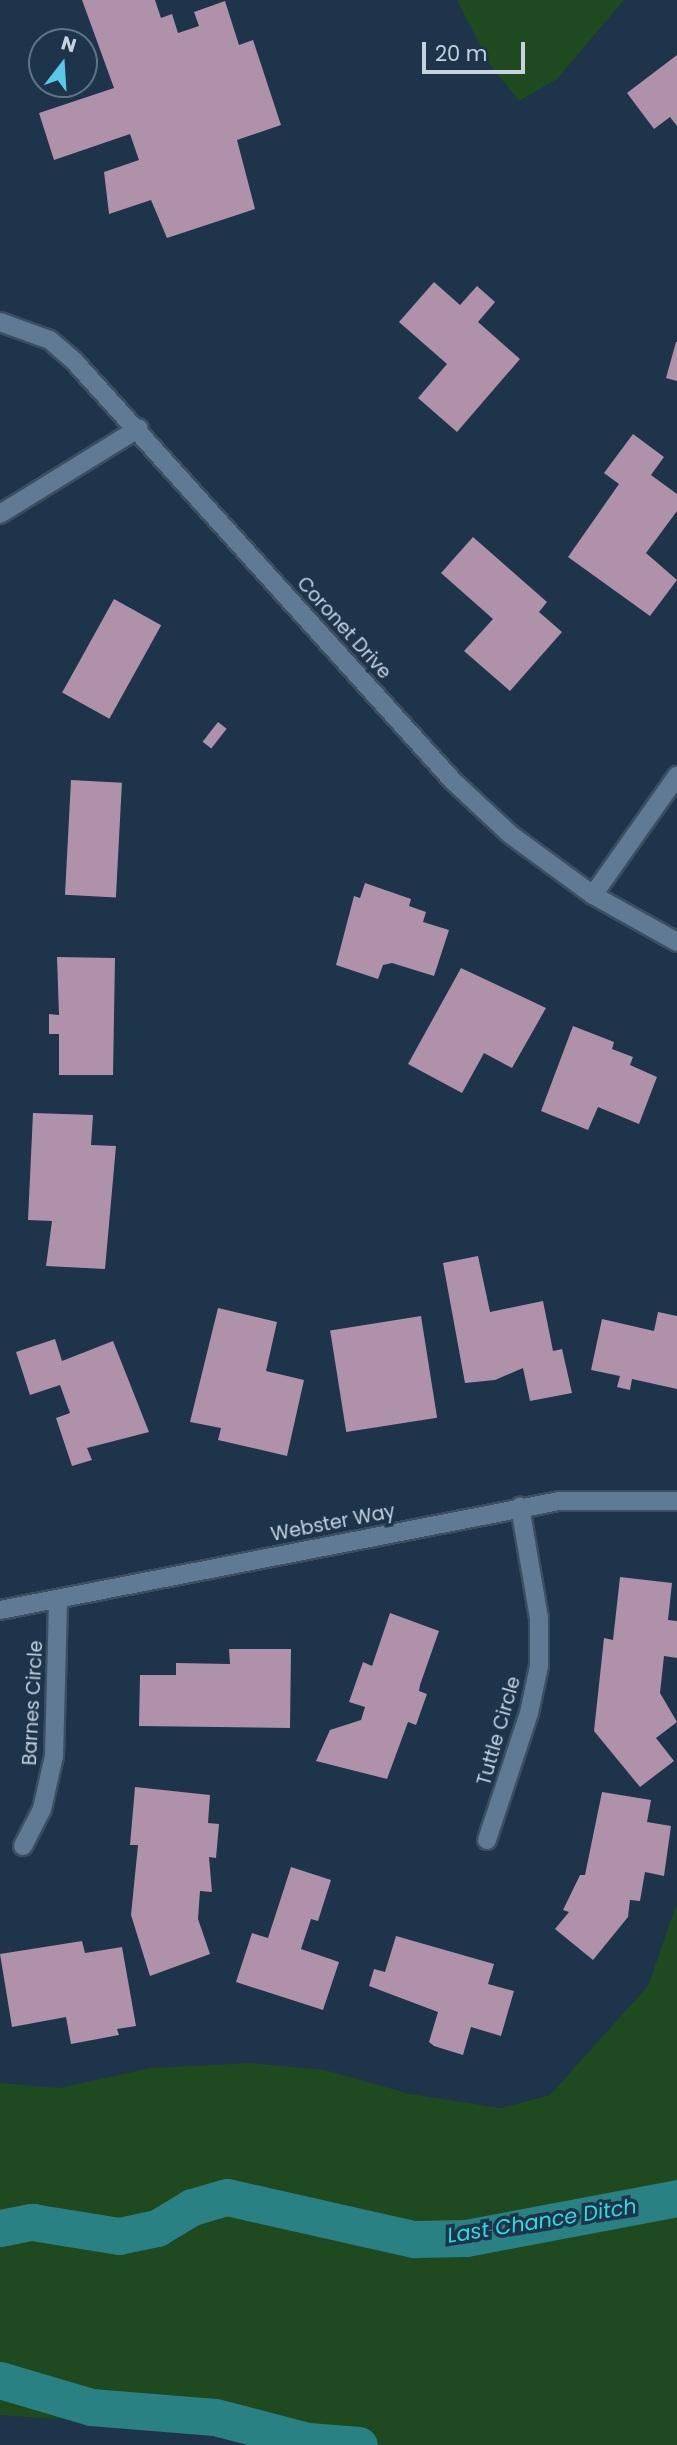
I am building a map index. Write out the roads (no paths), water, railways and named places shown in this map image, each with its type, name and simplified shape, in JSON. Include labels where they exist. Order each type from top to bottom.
[{"type":"street","name":"Coronet Drive","points":[[0,322],[50,340],[139,428],[453,781],[511,835],[593,895],[677,942]]},
{"type":"street","points":[[0,514],[139,428]]},
{"type":"street","points":[[593,895],[677,776]]},
{"type":"street","name":"Webster Way","points":[[0,1610],[520,1507],[626,1497],[677,1501]]},
{"type":"street","name":"Tuttle Circle","points":[[487,1840],[530,1713],[539,1665],[539,1618],[520,1507]]},
{"type":"street","name":"Barnes Circle","points":[[23,1846],[42,1809],[54,1756],[58,1598]]},
{"type":"waterway","name":"Last Chance Ditch","points":[[0,2228],[32,2222],[119,2236],[157,2228],[192,2207],[227,2197],[414,2239],[466,2238],[677,2198]]},
{"type":"waterway","name":"Last Chance Ditch","points":[[0,2380],[91,2407],[215,2417],[308,2441],[359,2445]]}]
